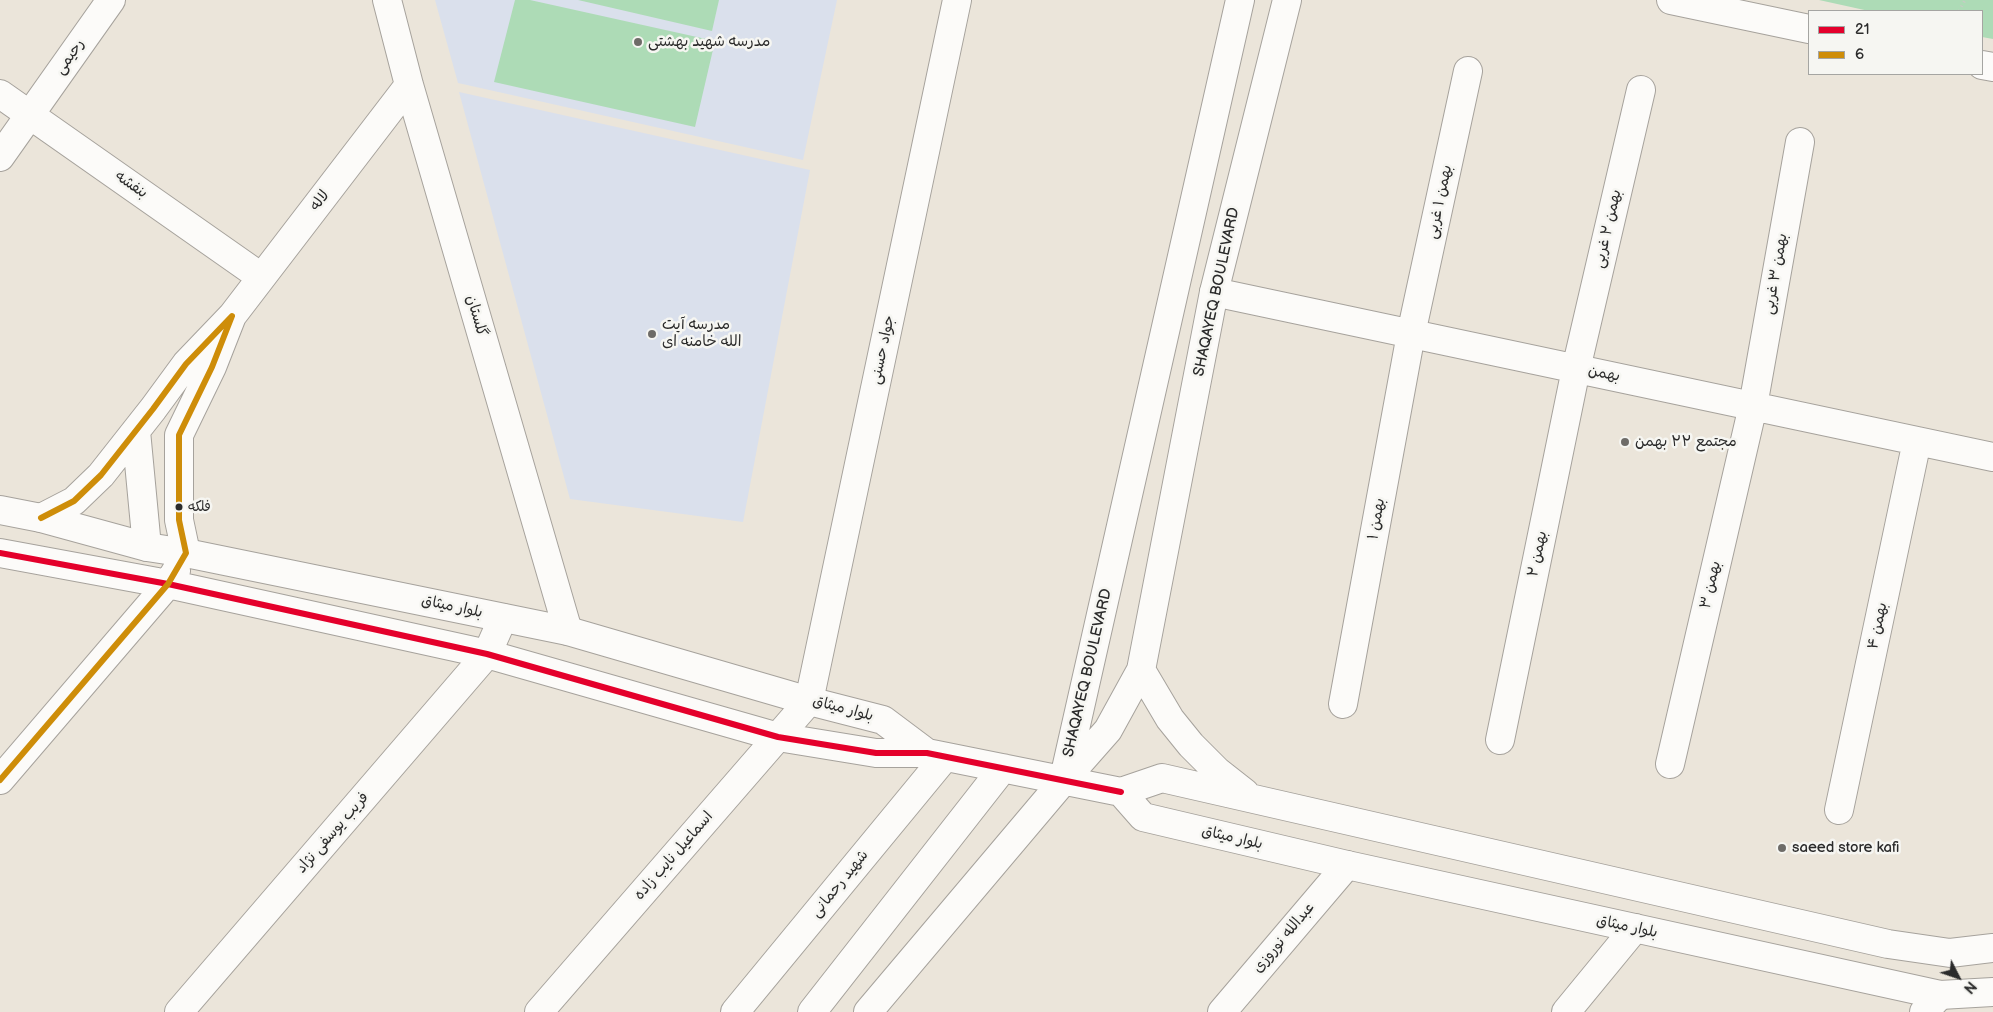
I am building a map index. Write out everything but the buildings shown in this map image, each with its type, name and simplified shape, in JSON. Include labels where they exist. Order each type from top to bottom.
[{"type":"main road","name":"رحیمی","points":[[0,157],[111,0]]},
{"type":"main road","name":"گلستان","points":[[387,0],[409,85],[568,631]]},
{"type":"main road","name":"جواد حسنی","points":[[809,701],[958,0]]},
{"type":"main road","name":"SHAQAYEQ BOULEVARD","points":[[1064,780],[1240,0]]},
{"type":"main road","name":"SHAQAYEQ BOULEVARD","points":[[1064,780],[1108,730],[1141,670],[1214,292],[1287,0]]},
{"type":"main road","points":[[1671,0],[1808,29]]},
{"type":"main road","name":"بهمن ۱ غربی","points":[[1411,334],[1468,71]]},
{"type":"main road","name":"لاله","points":[[232,316],[409,85]]},
{"type":"main road","name":"بهمن ۲ غربی","points":[[1576,368],[1641,90]]},
{"type":"main road","name":"بنفشه","points":[[0,94],[261,277]]},
{"type":"main road","name":"بهمن ۳ غربی","points":[[1753,406],[1800,142]]},
{"type":"main road","name":"بهمن","points":[[1214,292],[1993,457]]},
{"type":"main road","points":[[41,518],[74,501],[101,475],[186,364],[232,316]]},
{"type":"main road","points":[[0,780],[168,584],[186,553],[179,520],[179,435],[212,368],[232,316]]},
{"type":"main road","name":"بهمن ۱","points":[[1343,704],[1411,334]]},
{"type":"main road","name":"بهمن ۲","points":[[1500,740],[1576,368]]},
{"type":"main road","name":"بهمن ۳","points":[[1670,764],[1753,406]]},
{"type":"main road","points":[[124,635],[133,578],[147,547],[136,431]]},
{"type":"main road","name":"بهمن ۴","points":[[1839,810],[1917,442]]},
{"type":"main road","name":"بلوار میثاق","points":[[0,510],[41,518],[147,547],[186,553],[568,631],[809,701],[883,720],[936,755]]},
{"type":"main road","points":[[0,553],[168,584],[487,654],[778,737],[876,753],[936,755],[1121,792],[1162,778],[1888,944],[1950,953],[1993,948]]},
{"type":"main road","name":"فریب یوسفی نژاد","points":[[179,1012],[487,654],[503,618]]},
{"type":"main road","points":[[1141,670],[1170,719],[1191,746],[1217,771],[1252,799]]},
{"type":"main road","name":"اسماعیل نایب زاده","points":[[539,1012],[809,701]]},
{"type":"main road","name":"شهید رحمانی","points":[[735,1012],[936,755]]},
{"type":"main road","points":[[812,1012],[1003,768]]},
{"type":"main road","points":[[868,1012],[1064,780]]},
{"type":"main road","name":"بلوار میثاق","points":[[1121,792],[1143,817],[1347,865],[1635,928],[1932,1003],[1993,992]]},
{"type":"main road","name":"عبدالله نوروزی","points":[[1222,1012],[1347,865]]},
{"type":"main road","points":[[1566,1012],[1635,928]]},
{"type":"shaded area","name":"مدرسه شهید بهشتی","points":[[435,0],[837,0],[803,160],[458,83]]},
{"type":"shaded area","name":"مدرسه آیت الله خامنه ای","points":[[459,92],[810,170],[743,522],[570,499]]},
{"type":"green space","points":[[515,0],[530,0],[715,41],[695,127],[494,82]]},
{"type":"green space","points":[[578,0],[719,0],[712,31]]},
{"type":"green space","points":[[1819,0],[1993,0],[1993,39],[1983,37],[1983,10],[1864,10]]},
{"type":"transit line","name":"6","points":[[0,780],[168,584],[186,553],[179,520],[179,435],[212,367],[232,316],[186,364],[101,475],[74,501],[41,518]]},
{"type":"transit line","name":"21","points":[[0,553],[168,584],[487,654],[778,737],[876,753],[927,753],[1121,792]]},
{"type":"place","name":"مدرسه شهید بهشتی","points":[[638,42]]},
{"type":"place","name":"مدرسه آیت الله خامنه ای","points":[[652,334]]},
{"type":"place","name":"مجتمع ۲۲ بهمن","points":[[1625,442]]},
{"type":"place","name":"فلکه","points":[[179,507]]},
{"type":"place","name":"saeed store kafi","points":[[1782,848]]}]
